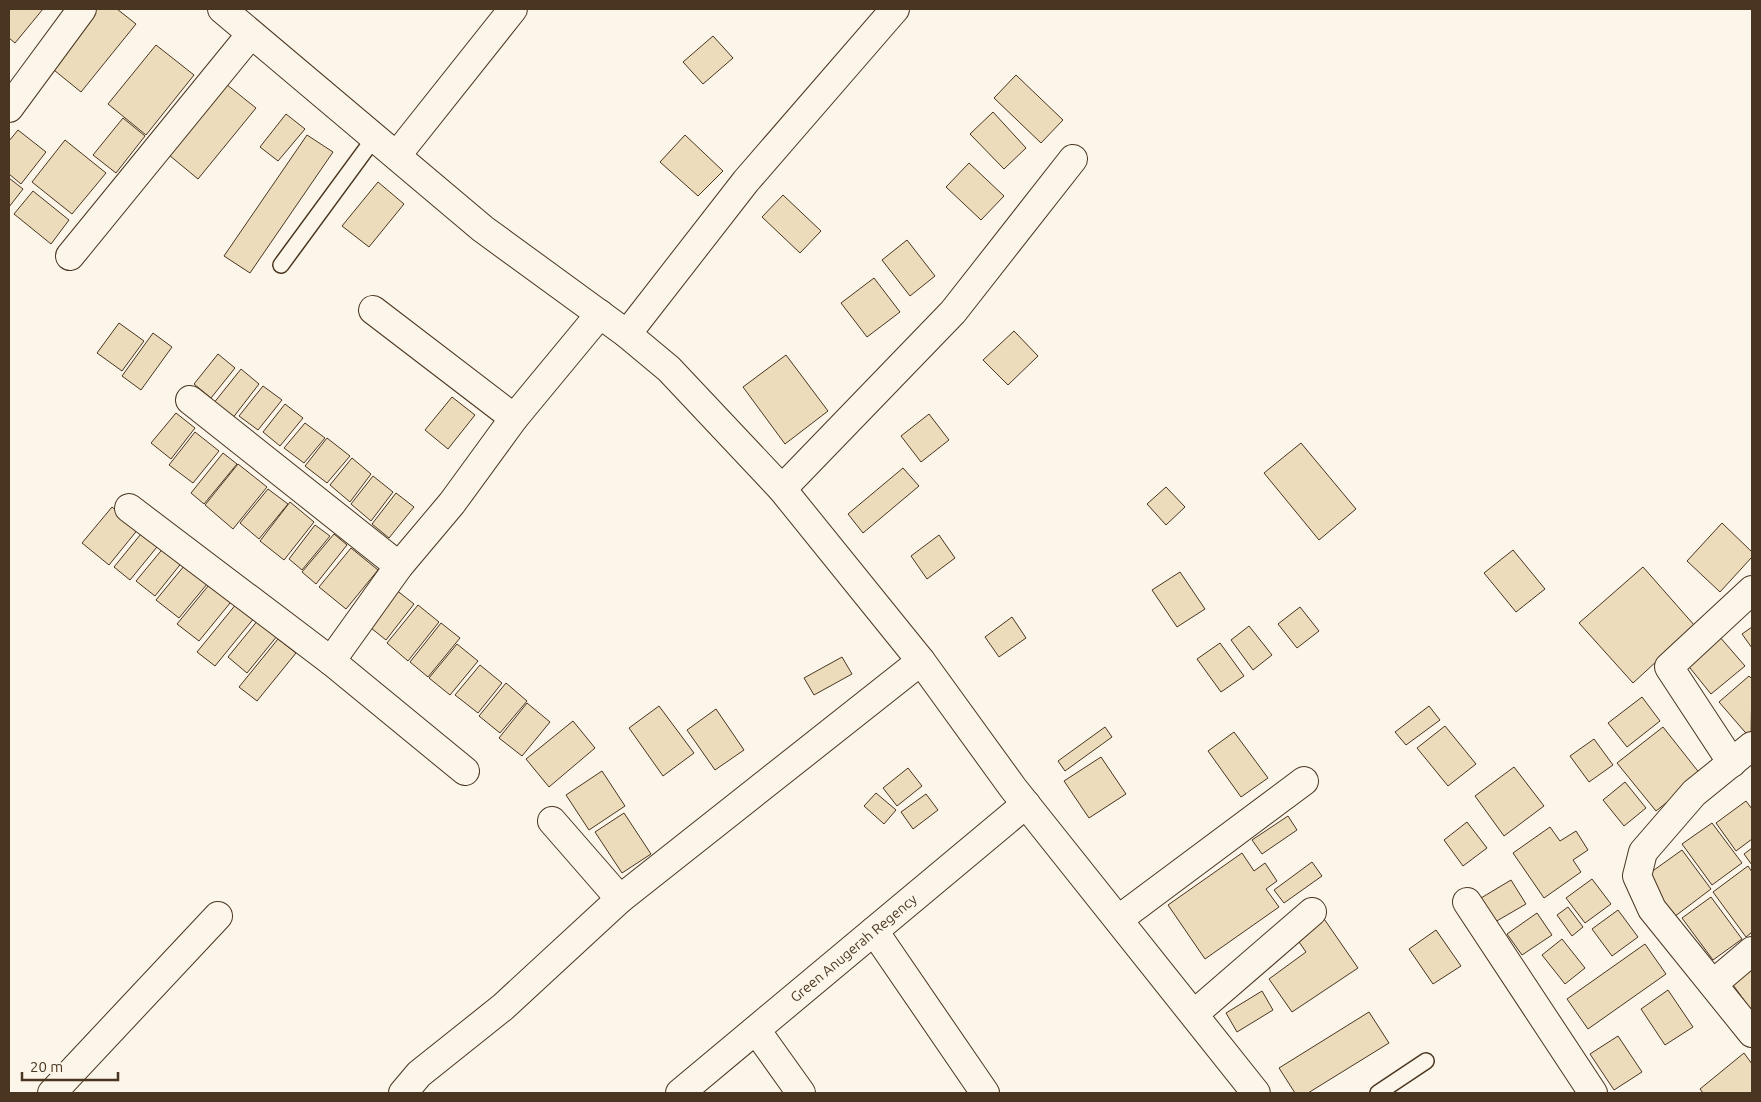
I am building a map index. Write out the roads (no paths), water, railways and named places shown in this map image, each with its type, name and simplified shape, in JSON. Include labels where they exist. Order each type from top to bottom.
[{"type":"street","points":[[9,108],[82,9]]},
{"type":"street","points":[[224,9],[251,34],[376,137],[483,229],[627,334],[668,369],[782,489],[921,661],[1026,804],[1256,1093]]},
{"type":"street","points":[[397,156],[513,9]]},
{"type":"street","points":[[627,334],[746,181],[895,9]]},
{"type":"street","points":[[70,256],[251,34]]},
{"type":"street","points":[[782,489],[953,312],[1072,159]]},
{"type":"street","points":[[373,310],[514,418]]},
{"type":"street","points":[[331,661],[399,566],[452,503],[514,418],[600,314]]},
{"type":"street","points":[[190,400],[399,566]]},
{"type":"street","points":[[129,508],[331,661],[466,771]]},
{"type":"street","points":[[1752,590],[1669,667],[1742,754],[1694,793],[1643,852],[1637,876],[1652,909],[1752,1033]]},
{"type":"street","points":[[403,1093],[419,1074],[503,1007],[620,899],[921,661]]},
{"type":"street","points":[[1119,919],[1304,782]]},
{"type":"street","name":"Green Anugerah Regency","points":[[680,1093],[1026,804]]},
{"type":"street","points":[[552,822],[620,899]]},
{"type":"street","points":[[1467,902],[1594,1093]]},
{"type":"street","points":[[1194,1014],[1312,912]]},
{"type":"street","points":[[52,1093],[218,916]]},
{"type":"street","points":[[874,931],[985,1093]]},
{"type":"street","points":[[1713,984],[1752,951]]},
{"type":"street","points":[[756,1030],[801,1093]]},
{"type":"lane","points":[[281,264],[376,137]]},
{"type":"lane","points":[[1378,1093],[1426,1061]]}]
